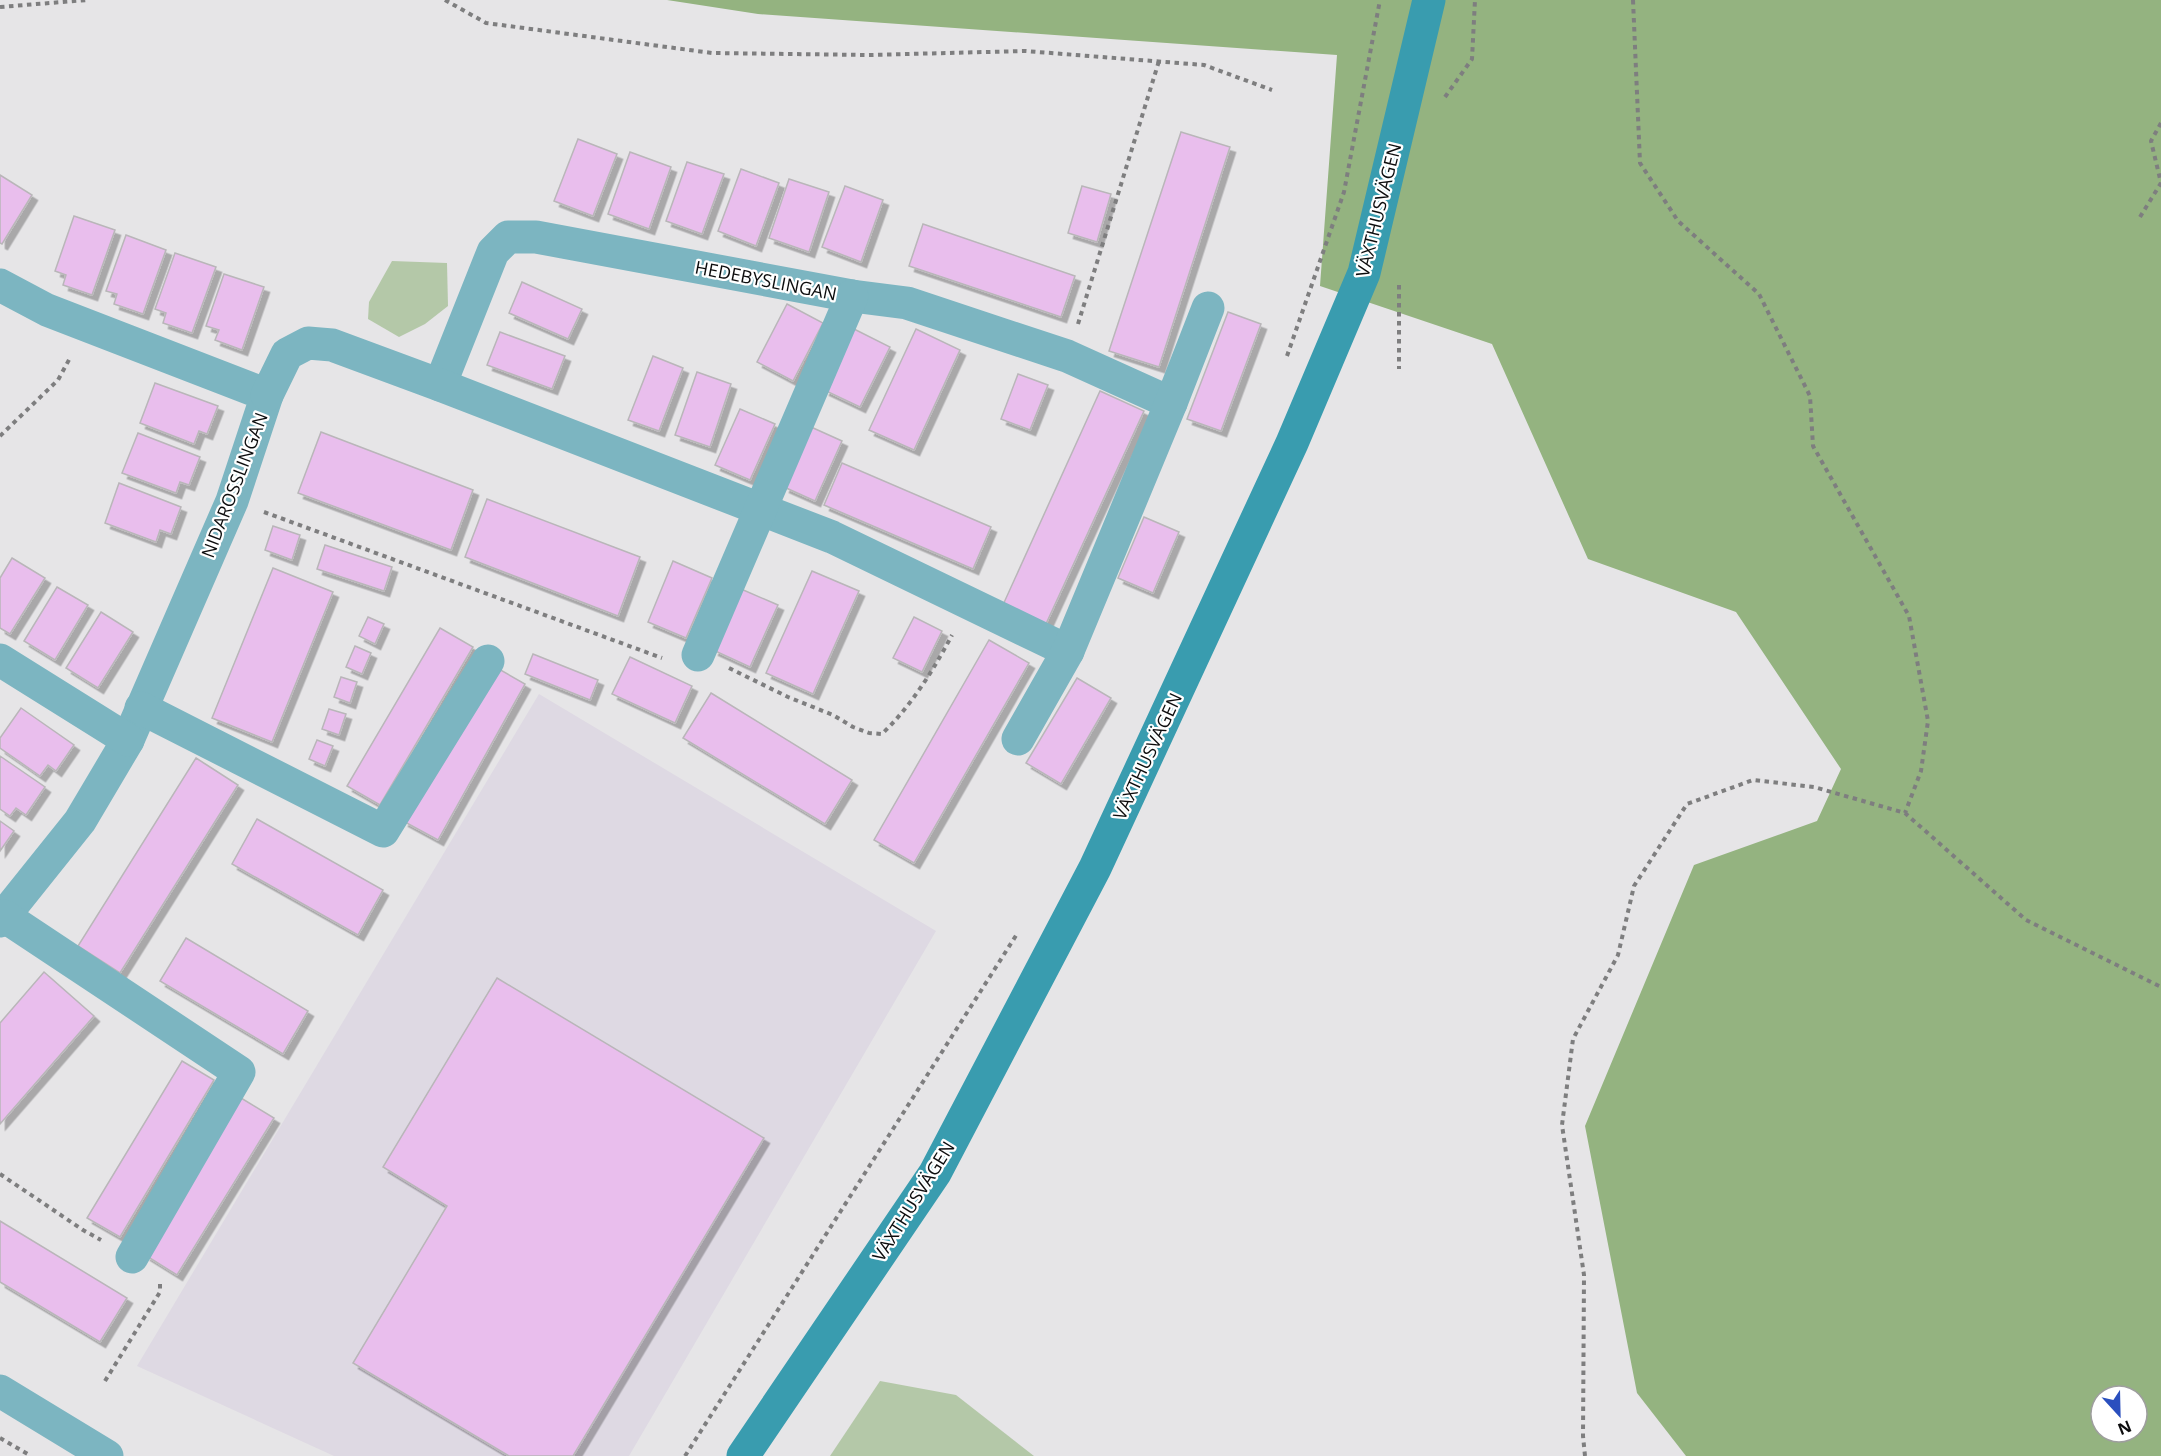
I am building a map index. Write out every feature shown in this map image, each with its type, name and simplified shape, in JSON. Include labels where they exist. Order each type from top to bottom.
[{"type":"street","name":"VÄXTHUSVÄGEN","points":[[743,1456],[935,1173],[1095,868],[1292,443],[1364,273],[1429,0]]},
{"type":"street","name":"HEDEBYSLINGAN","points":[[440,385],[493,252],[508,237],[536,237],[852,296],[907,303],[1067,356],[1171,403]]},
{"type":"street","name":"NIDAROSSLINGAN","points":[[0,285],[47,310],[267,395],[232,501],[128,740],[80,820],[2,919]]},
{"type":"street","points":[[698,655],[852,296]]},
{"type":"street","points":[[1018,739],[1068,651],[1208,308]]},
{"type":"street","points":[[267,395],[287,354],[308,343],[332,345],[832,537],[1068,651]]},
{"type":"street","points":[[0,660],[128,740]]},
{"type":"street","points":[[141,708],[383,831],[488,661]]},
{"type":"street","points":[[2,919],[238,1072],[132,1257]]},
{"type":"street","points":[[0,1391],[107,1456]]},
{"type":"path","points":[[0,7],[87,0]]},
{"type":"path","points":[[445,0],[486,23],[712,53],[869,55],[1024,51],[1204,65],[1272,90]]},
{"type":"path","points":[[1284,365],[1344,192],[1380,0]]},
{"type":"path","points":[[1633,0],[1640,163],[1678,221],[1759,294],[1810,396],[1813,446],[1909,616],[1928,721],[1921,771],[1905,813]]},
{"type":"path","points":[[1067,356],[1101,255],[1159,61]]},
{"type":"path","points":[[2140,217],[2161,183],[2151,141],[2161,123]]},
{"type":"path","points":[[0,436],[58,380],[87,326]]},
{"type":"path","points":[[232,501],[690,669],[698,655],[869,733],[882,734],[896,720],[919,690],[970,604]]},
{"type":"path","points":[[1585,1456],[1583,1436],[1584,1275],[1562,1125],[1573,1039],[1618,955],[1634,886],[1687,804],[1754,780],[1814,788],[1905,813],[2026,920],[2161,987]]},
{"type":"path","points":[[685,1456],[1020,930]]},
{"type":"path","points":[[0,1438],[31,1456]]},
{"type":"shaded area","points":[[539,694],[936,931],[629,1456],[334,1456],[137,1366]]},
{"type":"green space","points":[[667,0],[2161,0],[2161,1456],[1686,1456],[1637,1393],[1585,1126],[1694,865],[1817,821],[1841,769],[1736,612],[1588,559],[1492,344],[1320,286],[1337,55],[758,14]]},
{"type":"green space","points":[[392,261],[447,263],[448,306],[425,324],[399,337],[368,319],[369,302]]},
{"type":"green space","points":[[880,1381],[956,1395],[1034,1456],[830,1456]]},
{"type":"building","points":[[1181,132],[1230,147],[1159,367],[1109,351]]},
{"type":"building","points":[[578,139],[617,154],[593,216],[554,201]]},
{"type":"building","points":[[630,152],[671,167],[649,229],[608,214]]},
{"type":"building","points":[[687,162],[724,174],[702,234],[666,221]]},
{"type":"building","points":[[741,169],[779,183],[756,246],[718,231]]},
{"type":"building","points":[[0,175],[32,195],[2,244],[0,243]]},
{"type":"building","points":[[789,179],[829,192],[809,252],[769,238]]},
{"type":"building","points":[[845,186],[883,200],[861,262],[822,247]]},
{"type":"building","points":[[1082,186],[1111,194],[1097,242],[1068,233]]},
{"type":"building","points":[[74,216],[115,230],[92,295],[63,285],[66,275],[55,271]]},
{"type":"building","points":[[923,224],[1075,276],[1061,317],[909,266]]},
{"type":"building","points":[[126,235],[166,250],[143,314],[114,304],[117,294],[106,291]]},
{"type":"building","points":[[175,253],[216,267],[192,333],[163,323],[166,313],[155,309]]},
{"type":"building","points":[[224,274],[264,287],[242,350],[215,340],[219,330],[206,326]]},
{"type":"building","points":[[522,282],[582,309],[568,339],[509,313]]},
{"type":"building","points":[[787,304],[823,323],[793,381],[757,362]]},
{"type":"building","points":[[1228,312],[1261,324],[1221,431],[1187,419]]},
{"type":"building","points":[[854,329],[890,347],[860,407],[824,390]]},
{"type":"building","points":[[916,329],[960,350],[914,450],[869,430]]},
{"type":"building","points":[[500,332],[565,356],[552,389],[487,365]]},
{"type":"building","points":[[653,356],[683,368],[659,431],[628,420]]},
{"type":"building","points":[[697,372],[731,384],[710,447],[675,435]]},
{"type":"building","points":[[1018,374],[1048,385],[1030,430],[1001,419]]},
{"type":"building","points":[[155,383],[218,406],[207,434],[199,431],[194,444],[140,423]]},
{"type":"building","points":[[1100,391],[1144,411],[1045,626],[1002,607]]},
{"type":"building","points":[[740,409],[775,424],[750,480],[715,465]]},
{"type":"building","points":[[811,427],[842,441],[815,501],[784,487]]},
{"type":"building","points":[[321,432],[473,490],[451,550],[298,493]]},
{"type":"building","points":[[138,433],[200,457],[189,485],[180,482],[176,493],[122,473]]},
{"type":"building","points":[[842,463],[991,527],[973,569],[824,505]]},
{"type":"building","points":[[119,483],[181,507],[171,534],[160,530],[156,542],[105,523]]},
{"type":"building","points":[[487,499],[640,557],[618,616],[465,557]]},
{"type":"building","points":[[1144,517],[1179,532],[1153,593],[1118,578]]},
{"type":"building","points":[[273,526],[300,535],[292,560],[265,550]]},
{"type":"building","points":[[325,545],[392,567],[384,591],[317,569]]},
{"type":"building","points":[[12,558],[45,578],[10,634],[0,628],[0,578]]},
{"type":"building","points":[[673,561],[712,578],[686,638],[648,622]]},
{"type":"building","points":[[273,568],[333,592],[272,742],[212,718]]},
{"type":"building","points":[[812,571],[859,591],[813,694],[766,673]]},
{"type":"building","points":[[57,587],[88,605],[55,660],[24,641]]},
{"type":"building","points":[[741,589],[778,605],[750,667],[713,650]]},
{"type":"building","points":[[101,612],[133,632],[98,688],[66,668]]},
{"type":"building","points":[[368,617],[384,624],[375,644],[359,636]]},
{"type":"building","points":[[914,617],[942,631],[922,672],[893,658]]},
{"type":"building","points":[[440,628],[473,647],[380,805],[347,786]]},
{"type":"building","points":[[989,640],[1029,663],[914,863],[874,840]]},
{"type":"building","points":[[355,646],[371,653],[362,674],[346,667]]},
{"type":"building","points":[[533,654],[598,680],[590,700],[525,674]]},
{"type":"building","points":[[630,657],[692,686],[675,723],[612,694]]},
{"type":"building","points":[[490,664],[525,684],[438,840],[403,821]]},
{"type":"building","points":[[341,677],[357,682],[350,703],[334,697]]},
{"type":"building","points":[[1077,678],[1111,698],[1061,784],[1026,763]]},
{"type":"building","points":[[711,693],[852,780],[825,824],[683,738]]},
{"type":"building","points":[[21,708],[74,745],[56,771],[48,765],[40,776],[0,748],[0,738]]},
{"type":"building","points":[[329,709],[346,714],[339,735],[322,729]]},
{"type":"building","points":[[317,740],[333,746],[325,766],[309,759]]},
{"type":"building","points":[[0,756],[45,787],[26,815],[16,808],[10,816],[0,809]]},
{"type":"building","points":[[196,758],[238,785],[120,973],[78,946]]},
{"type":"building","points":[[257,819],[383,890],[358,935],[232,864]]},
{"type":"building","points":[[0,821],[14,831],[0,851]]},
{"type":"building","points":[[186,938],[308,1011],[283,1054],[160,981]]},
{"type":"building","points":[[44,972],[94,1016],[0,1124],[0,1023]]},
{"type":"building","points":[[497,978],[764,1138],[573,1456],[509,1456],[353,1363],[447,1206],[383,1167]]},
{"type":"building","points":[[182,1061],[214,1080],[120,1237],[87,1218]]},
{"type":"building","points":[[241,1098],[274,1118],[177,1275],[145,1255]]},
{"type":"building","points":[[0,1221],[127,1298],[100,1342],[0,1282]]}]
